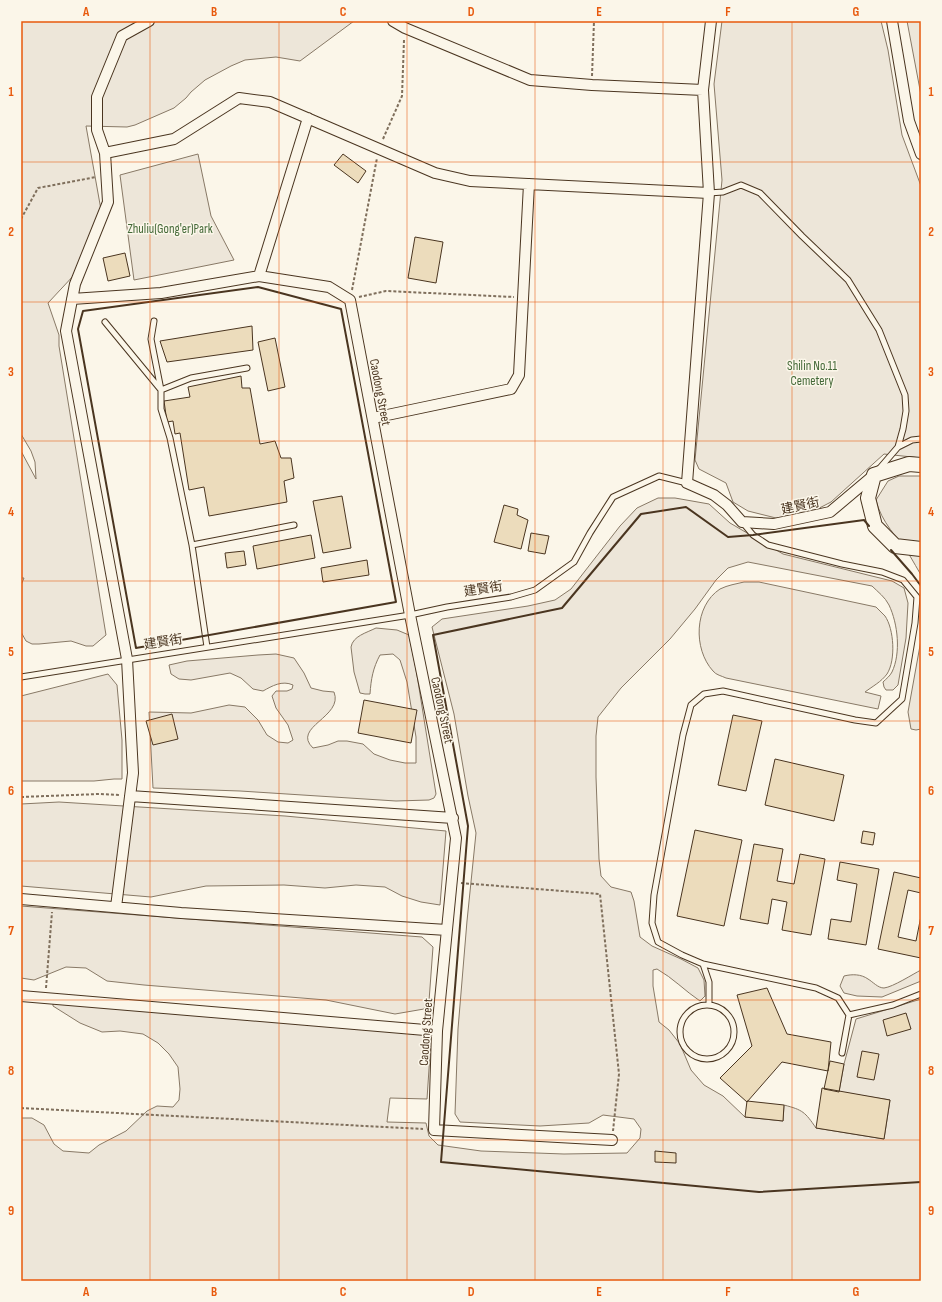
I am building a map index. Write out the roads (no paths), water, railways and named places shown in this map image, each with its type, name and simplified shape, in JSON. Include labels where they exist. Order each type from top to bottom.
[{"type":"street","points":[[116,907],[133,773],[127,659],[66,331],[75,284],[108,202],[105,153],[97,130],[97,97],[122,36],[149,21]]},
{"type":"street","points":[[393,21],[405,28],[530,80],[592,85],[703,90]]},
{"type":"street","points":[[687,483],[708,193],[703,90],[711,21]]},
{"type":"street","points":[[892,21],[909,121],[921,154]]},
{"type":"street","points":[[105,153],[174,139],[239,98],[270,102],[435,173],[470,181],[708,193]]},
{"type":"street","points":[[72,299],[161,293],[258,276],[308,118]]},
{"type":"street","points":[[373,418],[511,389],[519,375],[529,184]]},
{"type":"street","name":"Caodong Street","points":[[258,276],[329,287],[350,300],[410,615],[456,838],[437,1031],[434,1130],[612,1140]]},
{"type":"street","points":[[921,465],[909,464],[874,475],[868,498],[875,526],[895,546],[921,549]]},
{"type":"street","name":"建賢街","points":[[687,483],[714,495],[727,505],[742,522],[774,524],[830,512],[874,475]]},
{"type":"street","points":[[130,796],[452,818]]},
{"type":"street","points":[[21,899],[181,912],[447,930]]},
{"type":"street","points":[[21,996],[437,1031]]},
{"type":"lane","points":[[708,193],[723,192],[741,185],[760,193],[848,280],[879,330],[905,394],[906,411],[898,447]]},
{"type":"lane","points":[[154,321],[150,339],[161,390],[161,409],[170,438],[192,545],[207,647]]},
{"type":"lane","points":[[105,322],[161,390]]},
{"type":"lane","points":[[161,390],[191,378],[247,368]]},
{"type":"lane","points":[[874,475],[898,447],[912,440],[921,439]]},
{"type":"lane","name":"建賢街","points":[[21,677],[410,615],[447,607],[511,597],[535,590],[574,562],[590,533],[613,497],[659,476],[687,483]]},
{"type":"lane","points":[[742,522],[753,535],[768,545],[842,564],[882,572],[903,580],[917,597],[916,623],[902,699],[876,723],[855,720],[723,691],[704,694],[691,705],[683,735],[654,894],[652,923],[658,942],[682,956],[703,964],[816,988],[838,998],[849,1015],[842,1053]]},
{"type":"lane","points":[[192,545],[294,525]]},
{"type":"lane","points":[[703,964],[709,982],[709,1004]]},
{"type":"lane","points":[[849,1015],[893,1005],[921,994]]},
{"type":"lane","points":[[709,1004],[720,1008],[728,1014],[733,1024],[734,1034],[731,1044],[725,1053],[715,1058],[705,1059],[694,1056],[686,1049],[681,1040],[680,1030],[683,1019],[690,1011],[699,1006],[709,1004]]},
{"type":"park label","name":"Zhuliu(Gong'er)Park","points":[[170,228]]},
{"type":"park label","name":"Shilin No.11 Cemetery","points":[[812,372]]}]
